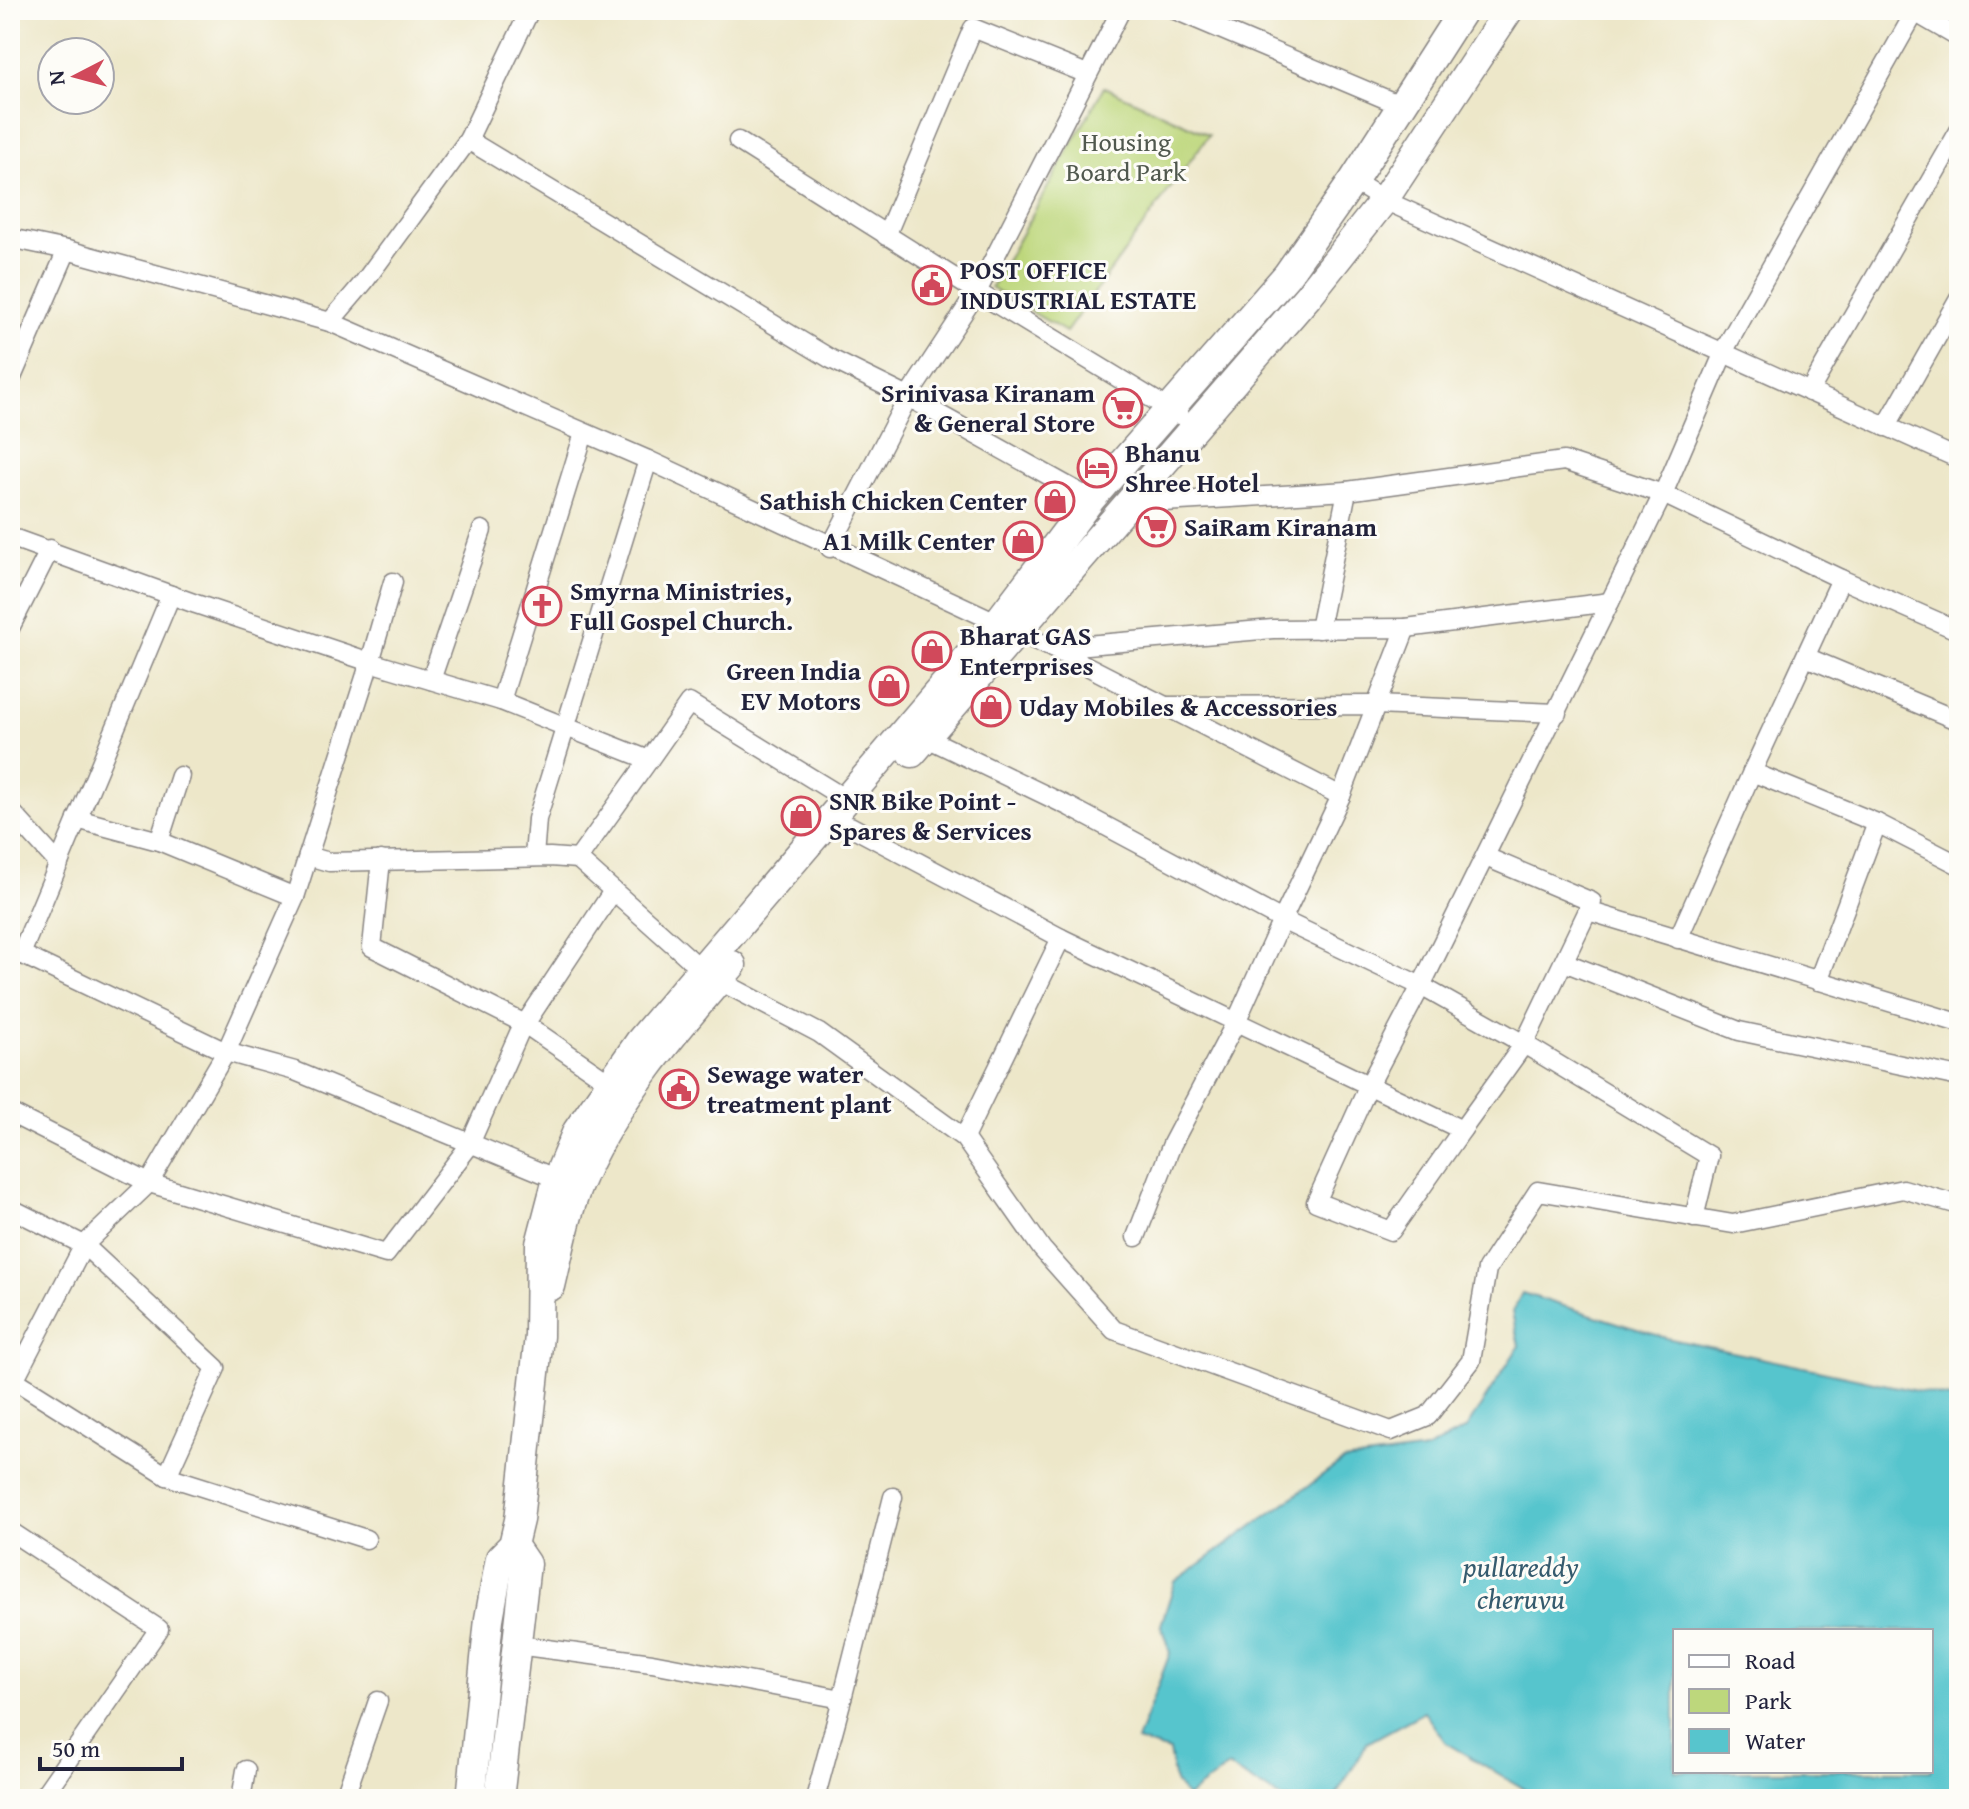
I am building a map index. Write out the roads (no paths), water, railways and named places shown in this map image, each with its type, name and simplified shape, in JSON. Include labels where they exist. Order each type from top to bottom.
[{"type":"main road","points":[[848,813],[925,737],[1006,627],[1091,499],[1287,275],[1353,181],[1463,10]]},
{"type":"main road","points":[[539,1341],[581,1177],[611,1118],[710,975],[1006,627],[1130,504],[1384,200],[1509,10]]},
{"type":"main road","points":[[499,1799],[526,1564],[516,1533],[539,1341],[540,1244],[557,1179],[577,1131],[640,1041],[710,975]]},
{"type":"main road","points":[[471,1799],[489,1619],[500,1558],[516,1533]]},
{"type":"street","points":[[330,322],[364,282],[468,140],[530,10]]},
{"type":"street","points":[[830,548],[908,397],[977,292],[1121,10]]},
{"type":"street","points":[[1175,10],[1400,105]]},
{"type":"street","points":[[1486,857],[1592,902],[1524,1044],[1391,1231],[1316,1202],[1369,1085],[1557,713],[1663,494],[1724,352],[1913,11],[1959,38]]},
{"type":"street","points":[[886,236],[973,28],[1087,74]]},
{"type":"street","points":[[1809,392],[1959,131]]},
{"type":"street","points":[[468,140],[831,359],[908,397],[1091,499]]},
{"type":"street","points":[[738,141],[886,236],[1172,409],[1195,427]]},
{"type":"street","points":[[1353,181],[1384,200],[1959,459]]},
{"type":"street","points":[[10,238],[67,250],[330,322],[648,460],[830,548],[1052,648],[1341,796]]},
{"type":"street","points":[[10,380],[67,250]]},
{"type":"street","points":[[1886,427],[1959,298]]},
{"type":"street","points":[[501,701],[584,433]]},
{"type":"street","points":[[534,857],[537,819],[648,460]]},
{"type":"street","points":[[1130,504],[1347,491],[1564,461],[1663,494],[1959,631]]},
{"type":"street","points":[[1319,629],[1347,491]]},
{"type":"street","points":[[431,680],[482,530]]},
{"type":"street","points":[[10,537],[370,662],[501,701],[649,760]]},
{"type":"street","points":[[10,628],[50,549]]},
{"type":"street","points":[[1678,939],[1841,579]]},
{"type":"street","points":[[366,1539],[167,1476],[12,1382],[84,1245],[149,1183],[226,1052],[295,897],[393,582]]},
{"type":"street","points":[[171,595],[59,864],[15,957],[226,1052],[295,1071],[469,1146],[557,1179]]},
{"type":"street","points":[[1052,648],[1273,629],[1406,628],[1610,602]]},
{"type":"street","points":[[1136,1237],[1172,1144],[1236,1022],[1341,796],[1406,628]]},
{"type":"street","points":[[1806,657],[1959,721]]},
{"type":"street","points":[[578,859],[689,703],[848,813],[1061,938],[1462,1130]]},
{"type":"street","points":[[1165,706],[1376,705],[1557,713]]},
{"type":"street","points":[[925,737],[1070,807],[1282,920],[1421,986],[1524,1044],[1709,1156],[1694,1218]]},
{"type":"street","points":[[1752,772],[1877,823],[1959,865]]},
{"type":"street","points":[[159,841],[180,776]]},
{"type":"street","points":[[10,810],[59,864]]},
{"type":"street","points":[[77,819],[159,841],[295,897]]},
{"type":"street","points":[[1818,981],[1877,823]]},
{"type":"street","points":[[308,856],[329,862],[534,857],[578,859],[710,975],[819,1033],[964,1138],[1042,1249],[1114,1330],[1391,1431],[1428,1416],[1471,1361],[1487,1269],[1538,1191],[1733,1224],[1903,1189],[1959,1205]]},
{"type":"street","points":[[381,860],[372,947],[525,1024],[609,1082]]},
{"type":"street","points":[[10,1113],[149,1183],[386,1254],[469,1146],[525,1024],[613,891]]},
{"type":"street","points":[[1588,911],[1959,1023]]},
{"type":"street","points":[[964,1138],[1061,938]]},
{"type":"street","points":[[1564,962],[1739,1031],[1959,1077]]},
{"type":"street","points":[[10,1208],[84,1245],[216,1368],[167,1476]]},
{"type":"street","points":[[815,1799],[893,1497]]},
{"type":"street","points":[[10,1531],[159,1629],[41,1799]]},
{"type":"street","points":[[517,1645],[652,1663],[842,1699]]},
{"type":"street","points":[[344,1799],[378,1701]]},
{"type":"street","points":[[241,1799],[246,1770]]},
{"type":"water","name":"pullareddy cheruvu","points":[[1522,1293],[1666,1338],[1959,1400],[1959,1799],[1542,1799],[1446,1743],[1424,1712],[1367,1743],[1334,1799],[1282,1799],[1228,1767],[1187,1797],[1175,1782],[1169,1751],[1137,1741],[1170,1653],[1161,1625],[1175,1582],[1343,1461],[1426,1450],[1466,1429],[1519,1346],[1512,1312]]},
{"type":"place","name":"POST OFFICE INDUSTRIAL ESTATE","points":[[932,285]]},
{"type":"place","name":"Srinivasa Kiranam & General Store","points":[[1123,408]]},
{"type":"place","name":"Bhanu Shree Hotel","points":[[1097,468]]},
{"type":"place","name":"Sathish Chicken Center","points":[[1055,501]]},
{"type":"place","name":"SaiRam Kiranam","points":[[1156,527]]},
{"type":"place","name":"A1 Milk Center","points":[[1023,541]]},
{"type":"place","name":"Smyrna Ministries, Full Gospel Church.","points":[[542,606]]},
{"type":"place","name":"Bharat GAS Enterprises","points":[[932,651]]},
{"type":"place","name":"Green India EV Motors","points":[[889,686]]},
{"type":"place","name":"Uday Mobiles & Accessories","points":[[991,707]]},
{"type":"place","name":"SNR Bike Point - Spares & Services","points":[[801,816]]},
{"type":"place","name":"Sewage water treatment plant","points":[[679,1089]]},
{"type":"park label","name":"Housing Board Park","points":[[1126,157]]}]
